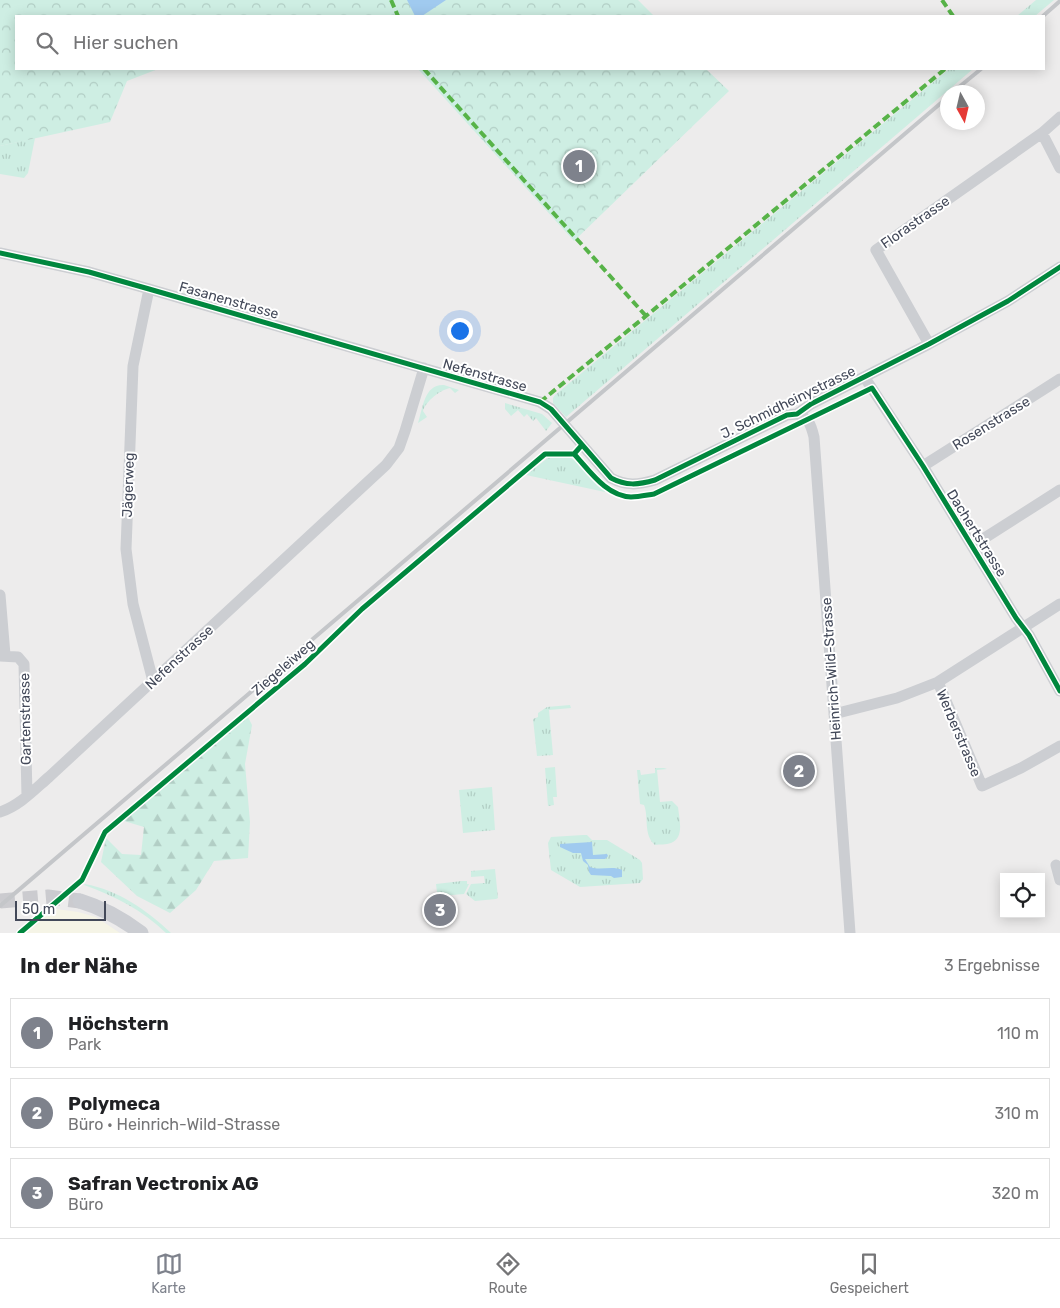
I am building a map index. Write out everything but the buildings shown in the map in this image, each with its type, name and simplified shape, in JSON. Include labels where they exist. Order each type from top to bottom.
[{"type":"main road","points":[[80,901],[102,908],[123,919],[140,933]]},
{"type":"street","points":[[1060,117],[1042,132],[1060,168]]},
{"type":"street","name":"Florastrasse","points":[[930,344],[876,250],[1042,132]]},
{"type":"street","name":"Fasanenstrasse","points":[[0,253],[89,272],[424,368]]},
{"type":"street","name":"J. Schmidheinystrasse","points":[[540,402],[550,409],[610,478],[620,483],[632,485],[655,480],[788,415],[797,414],[811,404],[865,378],[1008,301],[1060,267]]},
{"type":"street","name":"Jägerweg","points":[[149,289],[133,366],[126,549],[133,604],[152,681]]},
{"type":"street","name":"Nefenstrasse","points":[[0,812],[8,810],[27,796],[386,465],[398,448],[406,431],[424,368],[540,402]]},
{"type":"street","name":"Dachertstrasse","points":[[865,378],[923,466],[1029,635],[1060,691]]},
{"type":"street","name":"Rosenstrasse","points":[[923,466],[1060,379]]},
{"type":"street","name":"Heinrich-Wild-Strasse","points":[[797,414],[808,420],[814,437],[850,933]]},
{"type":"street","points":[[972,546],[1060,490]]},
{"type":"street","name":"Gartenstrasse","points":[[0,594],[3,655],[18,658],[24,664],[27,796]]},
{"type":"street","points":[[834,714],[898,698],[938,682],[1060,604]]},
{"type":"street","name":"Werberstrasse","points":[[938,682],[982,786],[1021,768],[1060,746]]},
{"type":"street","points":[[1056,865],[1060,880]]},
{"type":"shaded area","points":[[49,908],[78,912],[96,917],[120,933],[18,933]]},
{"type":"green space","points":[[0,0],[638,0],[653,15],[15,15],[15,70],[155,70],[127,81],[110,122],[0,146]]},
{"type":"green space","points":[[1036,0],[1054,0],[1036,15],[1018,15]]},
{"type":"green space","points":[[419,70],[707,70],[729,91],[574,241]]},
{"type":"green space","points":[[948,70],[972,70],[954,85],[940,85],[940,97],[566,417],[553,403],[553,398]]},
{"type":"green space","points":[[35,138],[28,173],[24,178],[0,174],[0,146]]},
{"type":"green space","points":[[444,385],[459,390],[455,393],[450,388],[434,397],[427,403],[423,411],[427,417],[418,423],[428,393],[432,388]]},
{"type":"green space","points":[[505,403],[542,414],[552,423],[546,431],[536,418],[533,421],[527,414],[524,417],[518,410],[511,416],[505,409]]},
{"type":"green space","points":[[787,427],[658,490],[653,491],[780,428]]},
{"type":"green space","points":[[549,457],[567,457],[575,460],[606,490],[605,492],[526,475]]},
{"type":"green space","points":[[570,705],[571,708],[549,710],[553,755],[537,756],[533,719],[538,717],[538,713],[547,707]]},
{"type":"green space","points":[[248,717],[252,725],[245,764],[250,822],[248,858],[214,861],[196,890],[170,913],[137,896],[101,862],[106,838],[122,854],[141,855],[144,827],[124,821]]},
{"type":"green space","points":[[555,767],[557,797],[553,797],[554,805],[548,806],[545,768]]},
{"type":"green space","points":[[655,768],[667,769],[657,770],[660,802],[672,801],[678,807],[680,832],[678,837],[669,844],[655,845],[651,841],[644,805],[640,804],[637,770],[640,770],[641,775],[655,773]]},
{"type":"green space","points":[[492,787],[495,830],[463,833],[459,790]]},
{"type":"green space","points":[[587,835],[592,840],[607,840],[640,860],[642,863],[643,879],[640,883],[580,887],[551,870],[548,843],[551,837]]},
{"type":"green space","points":[[495,869],[498,898],[475,901],[466,894],[471,884],[485,883],[484,876],[471,877],[471,871]]},
{"type":"green space","points":[[467,881],[467,884],[469,884],[464,894],[440,896],[437,892],[436,884]]},
{"type":"green space","points":[[84,885],[109,891],[131,902],[152,916],[171,933],[166,933],[128,904]]},
{"type":"water","points":[[407,0],[446,0],[424,15],[414,15]]},
{"type":"water","points":[[592,842],[593,855],[607,854],[608,856],[605,859],[585,859],[590,867],[622,870],[622,877],[614,878],[611,876],[591,875],[581,853],[573,853],[560,847],[560,844]]},
{"type":"tunnel","points":[[0,901],[48,897],[80,901]]},
{"type":"railway","points":[[1044,15],[1060,1]]},
{"type":"railway","points":[[962,85],[980,70]]},
{"type":"railway","points":[[0,906],[940,104]]},
{"type":"marked path","points":[[391,0],[398,15]]},
{"type":"marked path","points":[[942,0],[952,15]]},
{"type":"marked path","points":[[425,70],[646,316]]},
{"type":"marked path","points":[[540,402],[944,70]]},
{"type":"cycle path","points":[[0,253],[89,272],[540,402],[551,409],[611,478],[632,484],[655,480],[787,415],[797,414],[811,404],[929,344],[1008,301],[1060,267]]},
{"type":"cycle path","points":[[574,454],[599,482],[614,492],[622,496],[631,497],[654,494],[872,388],[923,466],[1016,618],[1029,635],[1060,691]]},
{"type":"cycle path","name":"Ziegeleiweg","points":[[20,933],[82,880],[105,832],[305,664],[362,609],[545,454],[574,454],[582,445]]},
{"type":"place","name":"Höchstern","points":[[579,166]]},
{"type":"place","name":"Polymeca","points":[[799,771]]},
{"type":"place","name":"Safran Vectronix AG","points":[[440,910]]}]
